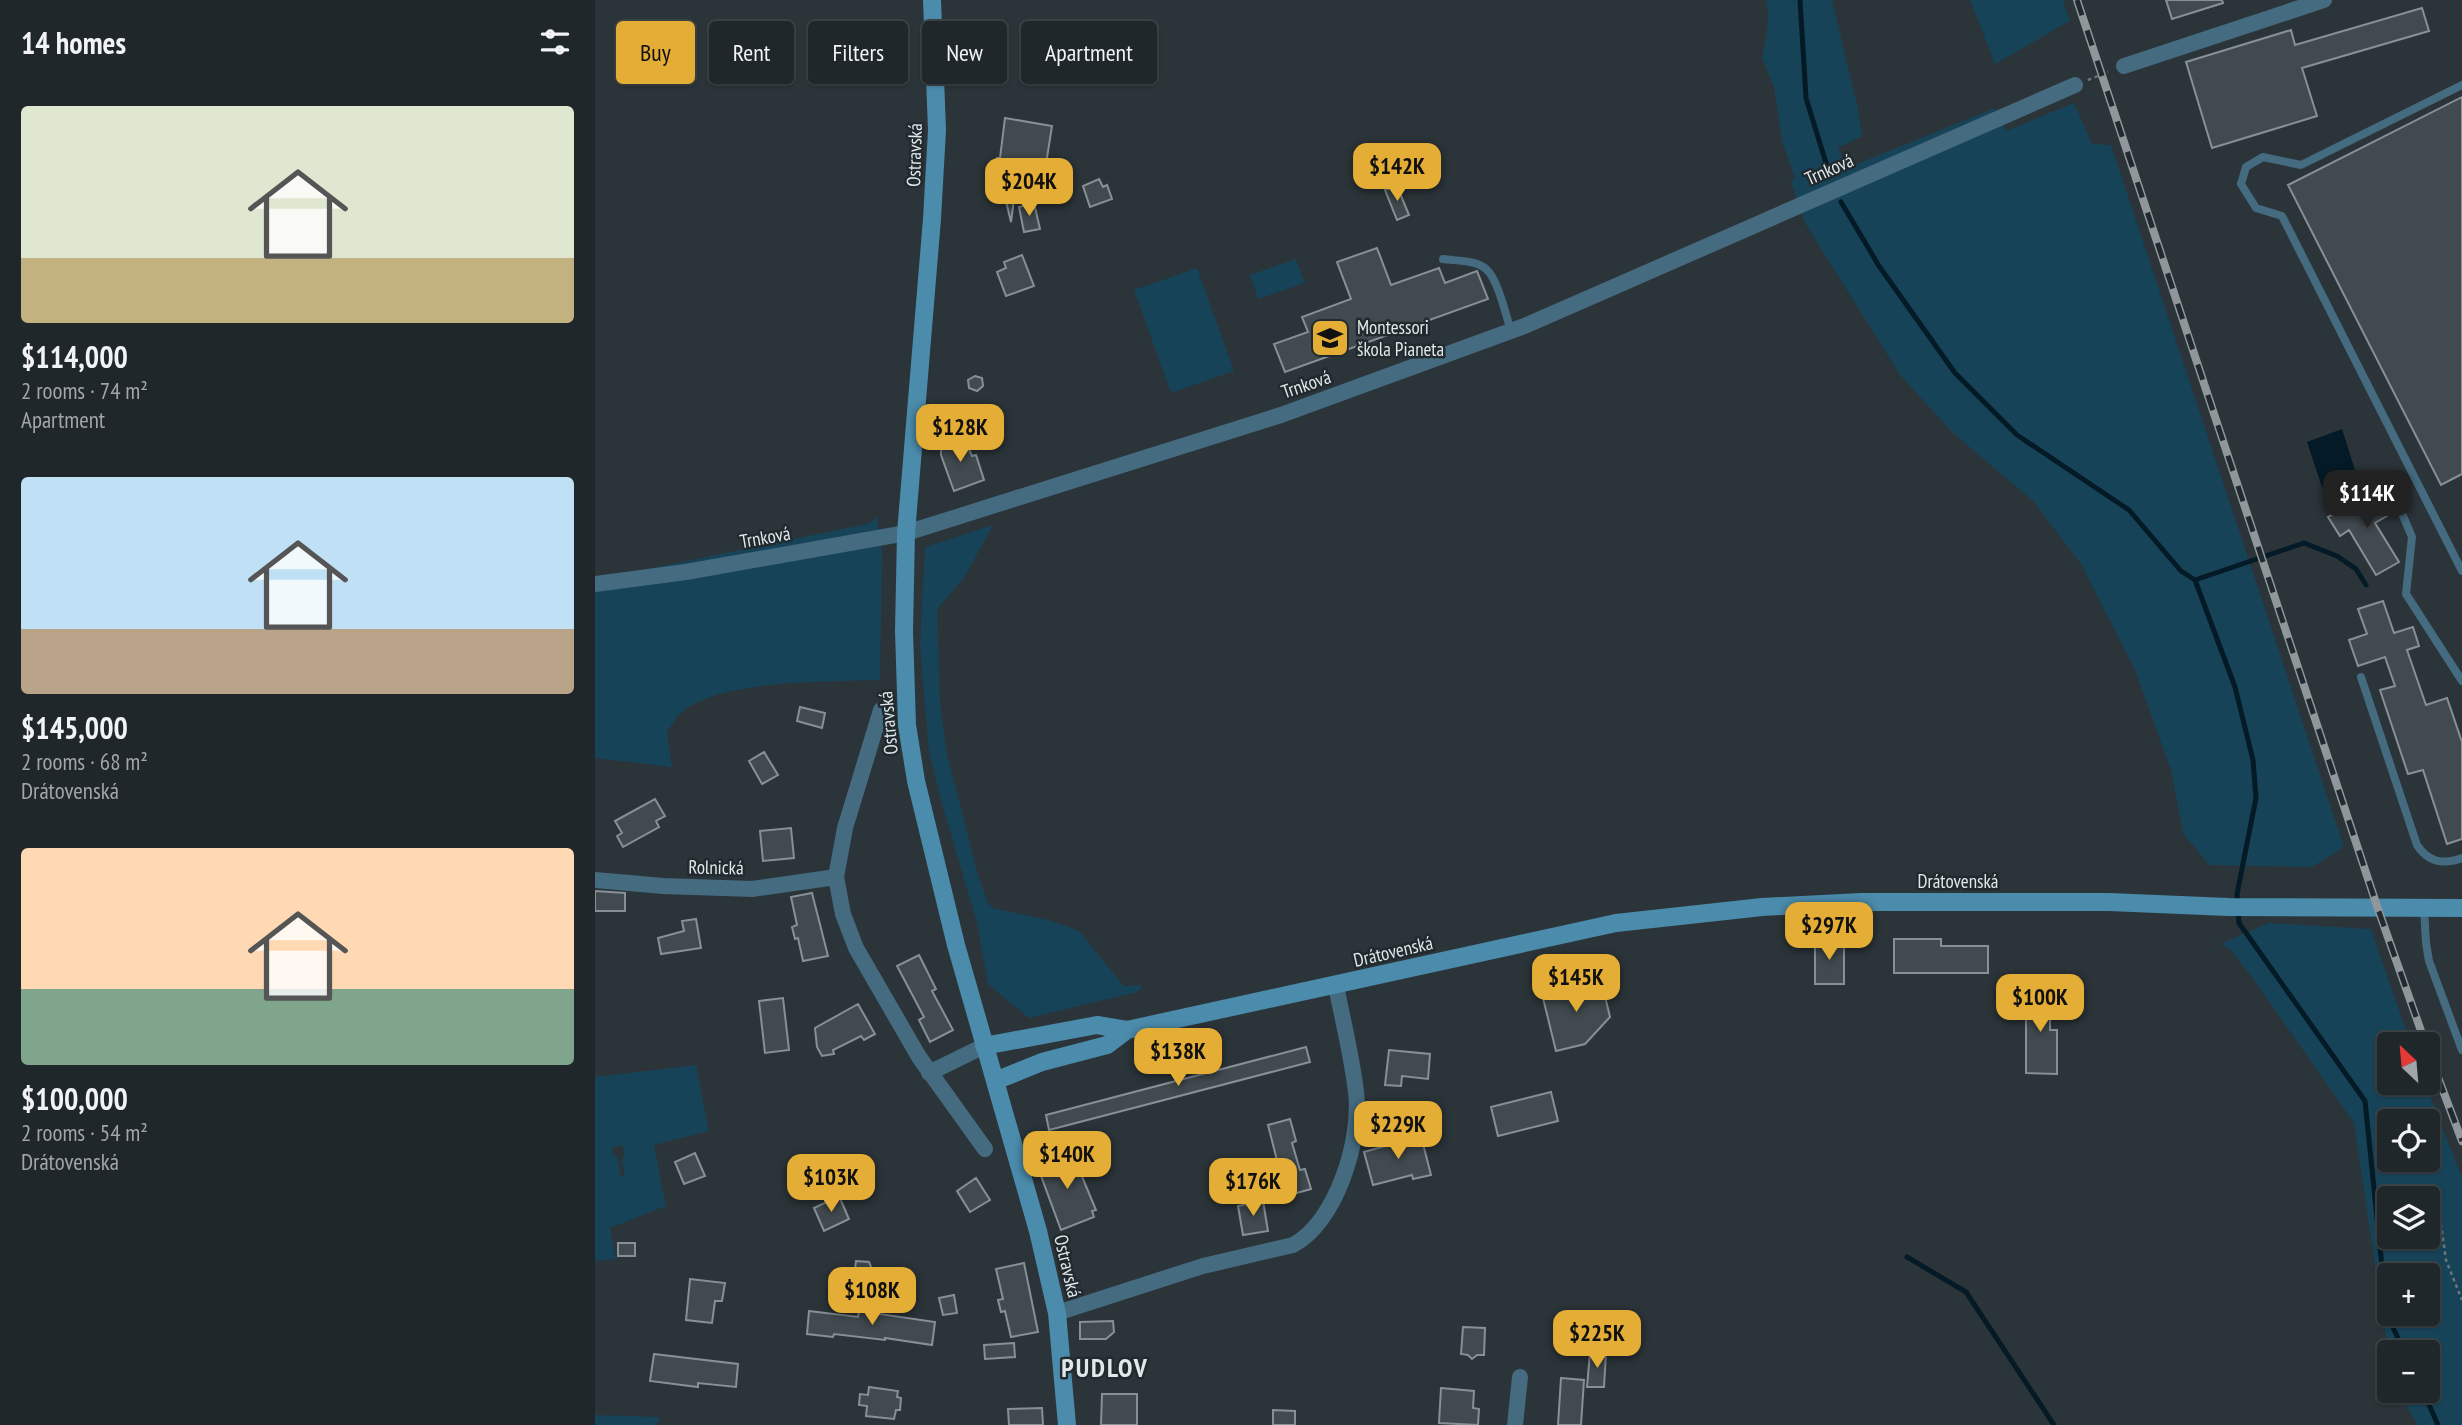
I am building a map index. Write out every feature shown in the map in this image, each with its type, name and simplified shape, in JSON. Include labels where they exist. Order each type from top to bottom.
[{"type":"street","name":"Ostravská","points":[[932,0],[937,130],[906,533],[904,631],[907,725],[931,845],[984,1046],[1038,1231],[1057,1313],[1067,1425]]},
{"type":"street","points":[[2118,68],[2324,0]]},
{"type":"street","name":"Trnková","points":[[595,584],[686,572],[906,533],[1281,415],[1511,331],[2075,85]]},
{"type":"street","name":"Ostravská","points":[[881,710],[845,828],[835,877],[843,914],[856,948],[929,1073],[985,1149]]},
{"type":"street","name":"Rolnická","points":[[595,880],[663,886],[753,888],[835,877]]},
{"type":"street","name":"Drátovenská","points":[[995,1081],[1042,1062],[1107,1045],[1127,1031],[1616,923],[1762,907],[1861,902],[2109,902],[2237,907],[2462,908]]},
{"type":"street","name":"Drátovenská","points":[[1057,1313],[1203,1266],[1293,1245],[1304,1240],[1314,1230],[1331,1204],[1342,1177],[1351,1150],[1355,1122],[1357,1095],[1336,986]]},
{"type":"street","name":"Drátovenská","points":[[984,1046],[1097,1025],[1127,1031]]},
{"type":"street","points":[[929,1073],[984,1046]]},
{"type":"street","points":[[1515,1425],[1520,1377]]},
{"type":"lane","points":[[2462,85],[2301,165],[2263,158],[2246,167],[2241,184],[2256,208],[2282,216],[2462,571]]},
{"type":"lane","points":[[1443,259],[1469,262],[1486,268],[1493,278],[1511,331]]},
{"type":"lane","points":[[2354,489],[2375,487],[2398,504],[2412,537],[2406,594],[2462,681]]},
{"type":"lane","points":[[2361,677],[2417,845],[2424,856],[2437,861],[2452,862],[2462,858]]},
{"type":"lane","points":[[2424,909],[2429,961],[2462,1050]]},
{"type":"path","points":[[2095,77],[2118,68]]},
{"type":"path","points":[[2440,1215],[2447,1260],[2462,1300]]},
{"type":"shaded area","points":[[1766,0],[1832,0],[1862,136],[1838,148],[1847,168],[1995,108],[2006,131],[2074,103],[2092,144],[2111,145],[2344,847],[2312,867],[2209,865],[2183,833],[2171,770],[2135,670],[2081,564],[2033,501],[1952,432],[1900,375],[1805,223],[1791,182],[1795,178],[1782,141],[1774,87],[1762,58],[1767,32]]},
{"type":"shaded area","points":[[1970,0],[2063,0],[2070,21],[1995,64]]},
{"type":"shaded area","points":[[1296,259],[1305,283],[1258,299],[1250,275]]},
{"type":"shaded area","points":[[1197,268],[1234,371],[1171,393],[1134,290]]},
{"type":"shaded area","points":[[2342,429],[2357,476],[2322,487],[2307,442]]},
{"type":"shaded area","points":[[877,516],[882,551],[880,680],[804,682],[746,688],[697,703],[680,714],[667,732],[672,767],[595,758],[595,577],[628,573],[862,525],[872,522]]},
{"type":"shaded area","points":[[993,525],[964,578],[937,609],[940,703],[946,750],[978,875],[988,903],[993,908],[1052,921],[1079,931],[1124,986],[1143,985],[1137,992],[1029,1018],[988,984],[977,923],[929,752],[920,644],[925,547]]},
{"type":"shaded area","points":[[2269,923],[2371,929],[2407,1032],[2377,1032],[2377,1096],[2430,1096],[2435,1109],[2377,1109],[2377,1172],[2440,1172],[2440,1122],[2462,1178],[2462,1425],[2418,1425],[2404,1403],[2440,1403],[2440,1340],[2386,1340],[2384,1326],[2440,1326],[2440,1263],[2377,1263],[2377,1277],[2354,1123],[2230,949],[2220,944]]},
{"type":"shaded area","points":[[696,1065],[709,1131],[654,1145],[666,1206],[610,1228],[616,1259],[595,1261],[595,1077]],"holes":[[[622,1145],[625,1155],[622,1160],[625,1176],[621,1177],[617,1157],[611,1151]]]},
{"type":"shaded area","points":[[595,1415],[661,1417],[656,1425],[595,1425]]},
{"type":"building","points":[[2166,0],[2222,0],[2223,3],[2172,19]]},
{"type":"building","points":[[2422,8],[2429,31],[2302,68],[2317,116],[2212,148],[2186,62],[2291,30],[2295,45]]},
{"type":"building","points":[[2462,97],[2462,474],[2441,485],[2288,185]]},
{"type":"building","points":[[1005,118],[1052,126],[1046,164],[1019,161],[1011,222],[1004,193],[993,192]]},
{"type":"building","points":[[1099,179],[1103,187],[1107,185],[1112,199],[1090,207],[1083,186]]},
{"type":"building","points":[[1397,186],[1409,215],[1397,220],[1385,190]]},
{"type":"building","points":[[1034,203],[1040,229],[1024,232],[1019,207]]},
{"type":"building","points":[[1377,248],[1391,285],[1439,268],[1445,283],[1477,271],[1488,299],[1285,372],[1274,344],[1308,332],[1302,317],[1351,299],[1337,262]]},
{"type":"building","points":[[1022,255],[1034,286],[1006,296],[997,272],[1006,268],[1004,262]]},
{"type":"building","points":[[975,376],[982,378],[983,386],[977,391],[969,388],[968,380]]},
{"type":"building","points":[[959,437],[961,447],[967,445],[972,456],[976,455],[984,480],[954,491],[941,455],[941,439]]},
{"type":"building","points":[[2373,494],[2386,503],[2392,513],[2375,523],[2399,562],[2376,575],[2349,530],[2340,536],[2328,517],[2365,495]]},
{"type":"building","points":[[2383,601],[2394,633],[2413,627],[2419,646],[2407,650],[2426,705],[2447,698],[2462,742],[2462,839],[2447,844],[2423,770],[2408,774],[2380,690],[2395,686],[2385,657],[2358,666],[2349,640],[2367,634],[2358,609]]},
{"type":"building","points":[[800,707],[825,713],[822,728],[797,721]]},
{"type":"building","points":[[764,752],[778,775],[762,784],[749,761]]},
{"type":"building","points":[[655,799],[665,816],[656,821],[659,827],[623,847],[617,836],[622,833],[615,821]]},
{"type":"building","points":[[791,828],[794,858],[763,861],[760,831]]},
{"type":"building","points":[[595,891],[625,893],[625,911],[595,911]]},
{"type":"building","points":[[812,893],[828,956],[803,961],[798,938],[795,939],[792,927],[797,925],[791,897]]},
{"type":"building","points":[[696,919],[701,948],[661,954],[658,938],[684,931],[682,921]]},
{"type":"building","points":[[1894,939],[1941,939],[1941,946],[1988,946],[1988,973],[1894,973]]},
{"type":"building","points":[[1815,940],[1844,940],[1844,984],[1815,984]]},
{"type":"building","points":[[919,955],[936,989],[932,991],[953,1030],[930,1042],[919,1020],[924,1017],[897,966]]},
{"type":"building","points":[[1601,980],[1610,1017],[1585,1044],[1556,1051],[1542,994]]},
{"type":"building","points":[[2026,989],[2050,989],[2050,1030],[2057,1030],[2057,1074],[2026,1073]]},
{"type":"building","points":[[783,998],[789,1050],[765,1053],[759,1001]]},
{"type":"building","points":[[858,1004],[875,1034],[864,1040],[861,1036],[833,1050],[834,1054],[822,1056],[817,1047],[815,1028]]},
{"type":"building","points":[[1306,1047],[1310,1062],[1049,1130],[1046,1115]]},
{"type":"building","points":[[1389,1050],[1430,1054],[1428,1079],[1402,1076],[1401,1086],[1385,1085]]},
{"type":"building","points":[[1551,1092],[1558,1121],[1498,1136],[1491,1107]]},
{"type":"building","points":[[1290,1119],[1296,1141],[1292,1143],[1300,1170],[1305,1169],[1311,1189],[1286,1196],[1268,1125]]},
{"type":"building","points":[[1421,1136],[1431,1175],[1413,1179],[1412,1175],[1373,1185],[1364,1152]]},
{"type":"building","points":[[695,1153],[705,1176],[684,1184],[675,1162]]},
{"type":"building","points":[[1075,1153],[1096,1210],[1092,1211],[1094,1217],[1061,1230],[1037,1165]]},
{"type":"building","points":[[976,1178],[990,1200],[970,1212],[957,1191]]},
{"type":"building","points":[[839,1196],[849,1219],[824,1231],[814,1208]]},
{"type":"building","points":[[1263,1201],[1268,1231],[1243,1235],[1238,1206]]},
{"type":"building","points":[[618,1243],[635,1243],[635,1256],[618,1256]]},
{"type":"building","points":[[856,1261],[869,1262],[870,1277],[854,1276]]},
{"type":"building","points":[[1024,1263],[1038,1332],[1011,1337],[1005,1311],[1001,1312],[998,1300],[1003,1299],[996,1269]]},
{"type":"building","points":[[690,1279],[725,1283],[722,1301],[715,1301],[712,1323],[686,1320]]},
{"type":"building","points":[[954,1295],[957,1313],[943,1315],[939,1298]]},
{"type":"building","points":[[809,1311],[858,1317],[859,1311],[935,1322],[932,1345],[885,1338],[807,1334]]},
{"type":"building","points":[[1113,1321],[1114,1332],[1106,1339],[1080,1339],[1080,1322]]},
{"type":"building","points":[[1463,1327],[1485,1328],[1484,1355],[1477,1355],[1472,1359],[1461,1354]]},
{"type":"building","points":[[1014,1343],[1015,1357],[985,1359],[984,1345]]},
{"type":"building","points":[[1590,1352],[1606,1353],[1604,1387],[1587,1387]]},
{"type":"building","points":[[654,1354],[738,1364],[736,1387],[698,1383],[698,1387],[650,1381]]},
{"type":"building","points":[[1561,1378],[1584,1380],[1581,1425],[1558,1425]]},
{"type":"building","points":[[869,1387],[898,1391],[897,1397],[901,1398],[900,1410],[896,1410],[894,1419],[866,1416],[867,1406],[859,1405],[860,1394],[868,1395]]},
{"type":"building","points":[[1441,1388],[1474,1391],[1473,1408],[1479,1409],[1478,1425],[1439,1423]]},
{"type":"building","points":[[1102,1394],[1137,1394],[1137,1425],[1101,1425]]},
{"type":"building","points":[[1042,1408],[1043,1425],[1009,1425],[1008,1409]]},
{"type":"building","points":[[1273,1410],[1295,1411],[1295,1425],[1273,1425]]},
{"type":"waterway","points":[[1800,0],[1806,98],[1830,176]]},
{"type":"waterway","points":[[1841,202],[1879,266],[1955,373],[2017,435],[2129,510],[2181,571],[2195,580],[2304,543],[2337,556],[2356,569],[2366,585]]},
{"type":"waterway","points":[[2195,580],[2235,687],[2253,760],[2256,798],[2237,894],[2239,923],[2365,1101],[2387,1315],[2399,1340]]},
{"type":"waterway","points":[[1907,1257],[1966,1292],[2054,1425]]},
{"type":"waterway","points":[[2428,1403],[2438,1425]]},
{"type":"railway","points":[[2077,0],[2378,909],[2421,1032]]},
{"type":"railway","points":[[2440,1083],[2462,1141]]},
{"type":"place","name":"Montessori škola Pianeta","points":[[1330,338]]},
{"type":"district","name":"PUDLOV","points":[[1105,1368]]}]
